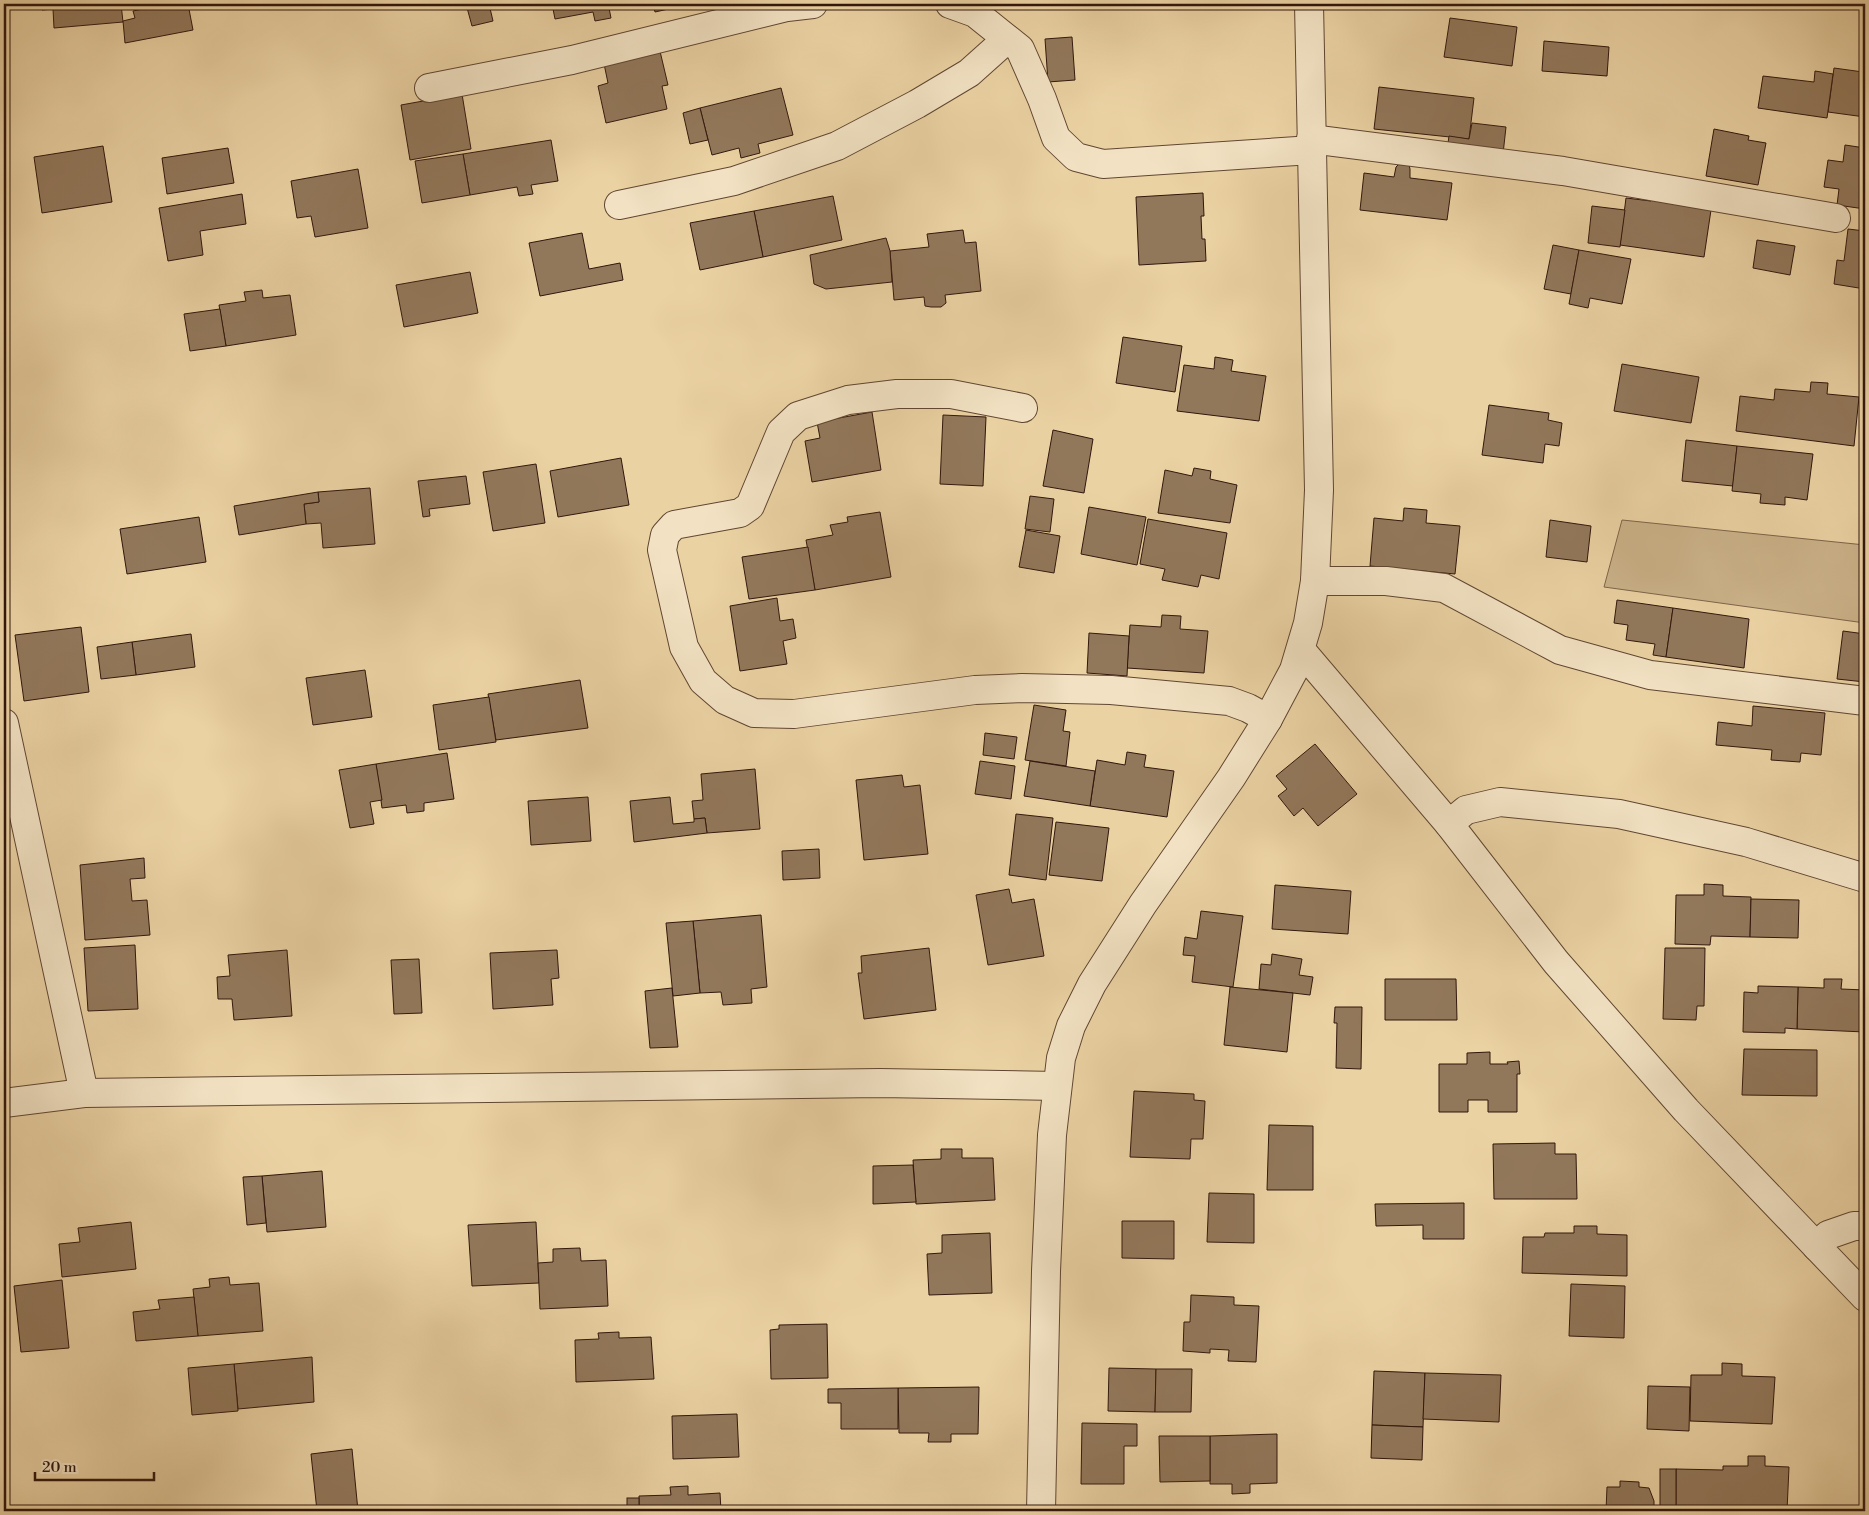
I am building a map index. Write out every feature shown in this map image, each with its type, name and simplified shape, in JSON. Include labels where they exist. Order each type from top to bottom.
[{"type":"street","points":[[429,88],[572,60],[787,7],[813,4]]},
{"type":"street","points":[[950,4],[975,13],[1020,49],[1056,138],[1076,157],[1103,164],[1311,144],[1563,171],[1836,218]]},
{"type":"street","points":[[1040,1511],[1046,1270],[1052,1135],[1061,1058],[1071,1026],[1092,984],[1143,904],[1231,778],[1268,719],[1294,670],[1301,650],[1315,581],[1319,448],[1309,4]]},
{"type":"street","points":[[620,205],[734,181],[836,146],[916,104],[969,73],[1007,39]]},
{"type":"street","points":[[1023,408],[952,394],[897,394],[848,400],[798,416],[781,432],[750,506],[740,513],[674,525],[665,535],[662,550],[684,647],[703,681],[724,700],[754,713],[794,714],[975,690],[1022,688],[1111,690],[1229,701],[1248,708],[1268,719]]},
{"type":"street","points":[[1315,581],[1386,581],[1444,588],[1560,650],[1650,675],[1865,701]]},
{"type":"street","points":[[1301,650],[1449,824],[1562,969],[1686,1110],[1865,1297]]},
{"type":"street","points":[[4,723],[84,1093]]},
{"type":"street","points":[[1449,824],[1466,810],[1500,802],[1619,814],[1746,842],[1865,878]]},
{"type":"street","points":[[4,1103],[84,1093],[880,1083],[1057,1086]]},
{"type":"street","points":[[1817,1247],[1828,1235],[1854,1226],[1865,1226]]},
{"type":"shaded area","points":[[1622,520],[1865,545],[1865,623],[1604,587]]},
{"type":"building","points":[[42,4],[121,4],[123,22],[54,28],[53,9],[42,10]]},
{"type":"building","points":[[157,4],[188,4],[193,30],[125,43],[123,21],[135,18],[133,11],[157,6]]},
{"type":"building","points":[[466,4],[489,4],[493,21],[472,26]]},
{"type":"building","points":[[552,4],[627,4],[609,8],[611,18],[595,21],[593,12],[555,19]]},
{"type":"building","points":[[627,4],[649,4],[627,8]]},
{"type":"building","points":[[653,4],[672,4],[673,8],[655,12]]},
{"type":"building","points":[[1735,4],[1782,4],[1782,9]]},
{"type":"building","points":[[1450,18],[1517,27],[1512,66],[1444,57]]},
{"type":"building","points":[[1072,37],[1075,80],[1048,82],[1045,39]]},
{"type":"building","points":[[1544,41],[1609,47],[1607,76],[1542,71]]},
{"type":"building","points":[[659,47],[668,85],[662,86],[667,109],[606,123],[598,86],[608,83],[603,59]]},
{"type":"building","points":[[1865,63],[1865,117],[1828,112],[1834,68],[1863,72]]},
{"type":"building","points":[[1815,71],[1833,74],[1827,118],[1758,108],[1763,76],[1814,82]]},
{"type":"building","points":[[1379,87],[1474,98],[1469,139],[1374,129]]},
{"type":"building","points":[[781,88],[793,135],[758,144],[760,153],[741,158],[739,148],[712,155],[700,108]]},
{"type":"building","points":[[462,94],[471,149],[410,160],[401,105]]},
{"type":"building","points":[[700,108],[708,140],[690,144],[683,113]]},
{"type":"building","points":[[1472,123],[1506,127],[1503,154],[1448,143],[1449,136],[1469,139]]},
{"type":"building","points":[[1714,129],[1749,136],[1748,140],[1766,143],[1758,185],[1706,176]]},
{"type":"building","points":[[551,140],[558,181],[531,185],[533,194],[519,196],[517,187],[470,195],[463,154]]},
{"type":"building","points":[[1845,145],[1865,148],[1865,209],[1837,205],[1839,189],[1824,187],[1828,160],[1843,162]]},
{"type":"building","points":[[103,146],[112,202],[42,213],[34,157]]},
{"type":"building","points":[[228,148],[234,183],[167,194],[162,158]]},
{"type":"building","points":[[463,154],[470,195],[422,203],[415,161]]},
{"type":"building","points":[[1399,164],[1409,165],[1410,178],[1452,183],[1447,220],[1360,210],[1364,173],[1394,177],[1396,167]]},
{"type":"building","points":[[358,169],[368,228],[315,237],[311,216],[297,218],[291,181]]},
{"type":"building","points":[[1652,192],[1681,196],[1680,205],[1711,210],[1704,257],[1620,245],[1626,198],[1651,201]]},
{"type":"building","points":[[1203,193],[1202,239],[1205,239],[1206,261],[1139,265],[1136,197]]},
{"type":"building","points":[[242,194],[246,224],[200,231],[203,255],[168,261],[159,208]]},
{"type":"building","points":[[833,196],[842,240],[763,257],[754,211]]},
{"type":"building","points":[[1592,206],[1625,210],[1620,247],[1588,243]]},
{"type":"building","points":[[754,211],[763,257],[700,270],[690,223]]},
{"type":"building","points":[[1848,229],[1865,231],[1865,289],[1834,284],[1837,260],[1844,261]]},
{"type":"building","points":[[963,230],[965,243],[976,242],[981,291],[945,295],[946,303],[941,307],[925,306],[924,297],[894,300],[890,251],[929,247],[927,234]]},
{"type":"building","points":[[582,233],[589,269],[620,263],[623,280],[540,296],[529,243]]},
{"type":"building","points":[[886,238],[890,251],[892,282],[826,289],[814,284],[810,255]]},
{"type":"building","points":[[1757,240],[1795,246],[1790,275],[1753,268]]},
{"type":"building","points":[[1553,245],[1579,250],[1571,294],[1544,289]]},
{"type":"building","points":[[1579,250],[1631,259],[1622,304],[1590,298],[1588,308],[1569,304]]},
{"type":"building","points":[[470,272],[478,313],[404,327],[396,285]]},
{"type":"building","points":[[262,290],[263,298],[290,295],[296,335],[226,346],[219,305],[246,301],[244,292]]},
{"type":"building","points":[[220,309],[226,346],[190,351],[184,314]]},
{"type":"building","points":[[1123,337],[1182,346],[1175,392],[1116,383]]},
{"type":"building","points":[[1215,357],[1233,360],[1231,371],[1266,376],[1259,421],[1177,411],[1184,365],[1214,369]]},
{"type":"building","points":[[1622,364],[1699,377],[1691,423],[1614,411]]},
{"type":"building","points":[[1811,382],[1828,383],[1827,394],[1859,397],[1854,446],[1736,431],[1740,396],[1774,400],[1775,389],[1810,392]]},
{"type":"building","points":[[1489,405],[1549,413],[1548,420],[1562,423],[1559,446],[1545,444],[1543,463],[1482,455]]},
{"type":"building","points":[[872,412],[881,470],[812,482],[805,441],[820,438],[817,422]]},
{"type":"building","points":[[943,415],[986,417],[983,486],[940,484]]},
{"type":"building","points":[[1053,430],[1093,439],[1084,493],[1043,486]]},
{"type":"building","points":[[1686,440],[1737,446],[1733,486],[1682,481]]},
{"type":"building","points":[[1737,446],[1813,454],[1807,500],[1785,497],[1785,505],[1760,503],[1761,494],[1732,491]]},
{"type":"building","points":[[621,458],[629,505],[558,517],[550,471]]},
{"type":"building","points":[[536,464],[545,523],[493,531],[483,472]]},
{"type":"building","points":[[1194,468],[1211,471],[1210,479],[1237,485],[1230,523],[1158,513],[1165,470],[1192,476]]},
{"type":"building","points":[[466,476],[470,504],[429,509],[430,516],[423,517],[418,481]]},
{"type":"building","points":[[370,488],[375,544],[323,548],[321,523],[306,524],[304,504],[319,502],[318,492]]},
{"type":"building","points":[[318,492],[319,502],[304,504],[306,524],[239,535],[234,506]]},
{"type":"building","points":[[1030,496],[1054,499],[1050,532],[1025,529]]},
{"type":"building","points":[[1089,507],[1146,517],[1137,565],[1081,554]]},
{"type":"building","points":[[1404,508],[1427,510],[1426,523],[1460,526],[1455,574],[1370,566],[1374,518],[1403,521]]},
{"type":"building","points":[[880,512],[891,577],[815,590],[806,540],[833,535],[830,525],[848,522],[847,517]]},
{"type":"building","points":[[199,517],[206,562],[127,574],[120,529]]},
{"type":"building","points":[[1148,519],[1227,533],[1219,579],[1201,575],[1198,587],[1162,580],[1165,569],[1140,564]]},
{"type":"building","points":[[1550,520],[1591,526],[1587,562],[1546,557]]},
{"type":"building","points":[[1026,530],[1060,536],[1054,573],[1019,567]]},
{"type":"building","points":[[808,547],[815,590],[749,599],[742,557]]},
{"type":"building","points":[[777,598],[780,621],[793,619],[796,638],[783,641],[787,664],[740,671],[730,606]]},
{"type":"building","points":[[1617,600],[1673,608],[1666,657],[1653,655],[1655,644],[1626,640],[1628,625],[1614,623]]},
{"type":"building","points":[[1673,608],[1749,619],[1744,668],[1666,657]]},
{"type":"building","points":[[1162,615],[1181,616],[1180,629],[1208,631],[1204,673],[1127,668],[1130,625],[1161,627]]},
{"type":"building","points":[[81,627],[89,692],[24,701],[15,635]]},
{"type":"building","points":[[1843,631],[1865,634],[1865,682],[1837,679]]},
{"type":"building","points":[[1089,633],[1129,636],[1127,676],[1087,673]]},
{"type":"building","points":[[191,634],[195,667],[136,675],[132,642]]},
{"type":"building","points":[[132,642],[136,675],[101,679],[97,647]]},
{"type":"building","points":[[365,670],[372,717],[313,725],[306,678]]},
{"type":"building","points":[[580,680],[588,728],[496,740],[488,694]]},
{"type":"building","points":[[489,697],[496,742],[439,750],[433,705]]},
{"type":"building","points":[[1034,705],[1066,710],[1063,731],[1070,732],[1066,766],[1025,760]]},
{"type":"building","points":[[1753,706],[1825,713],[1821,755],[1801,753],[1800,762],[1771,760],[1772,750],[1716,745],[1718,722],[1752,726]]},
{"type":"building","points":[[985,733],[1017,737],[1014,759],[983,755]]},
{"type":"building","points":[[1315,744],[1357,794],[1318,826],[1303,808],[1294,816],[1278,796],[1287,789],[1276,776]]},
{"type":"building","points":[[1127,752],[1146,755],[1144,767],[1174,771],[1167,817],[1090,806],[1097,760],[1125,765]]},
{"type":"building","points":[[447,753],[454,799],[424,803],[424,811],[407,813],[406,805],[382,808],[376,764]]},
{"type":"building","points":[[980,761],[1015,766],[1011,799],[975,794]]},
{"type":"building","points":[[1030,761],[1095,771],[1090,806],[1024,796]]},
{"type":"building","points":[[376,764],[382,800],[370,802],[374,824],[350,828],[339,770]]},
{"type":"building","points":[[755,769],[760,829],[707,833],[705,818],[694,819],[692,801],[703,800],[701,774]]},
{"type":"building","points":[[902,775],[904,787],[920,785],[928,854],[864,860],[856,780]]},
{"type":"building","points":[[588,797],[591,841],[531,845],[528,801]]},
{"type":"building","points":[[670,797],[673,824],[694,822],[694,819],[705,818],[707,833],[634,842],[630,801]]},
{"type":"building","points":[[1016,814],[1053,818],[1046,880],[1009,875]]},
{"type":"building","points":[[1056,822],[1109,828],[1102,881],[1049,875]]},
{"type":"building","points":[[819,849],[820,878],[783,880],[782,851]]},
{"type":"building","points":[[144,858],[145,878],[130,879],[132,901],[147,900],[150,935],[85,940],[80,865]]},
{"type":"building","points":[[1704,884],[1723,885],[1723,896],[1751,897],[1750,937],[1711,936],[1710,945],[1675,944],[1676,895],[1704,895]]},
{"type":"building","points":[[1275,885],[1351,891],[1348,934],[1272,929]]},
{"type":"building","points":[[1009,889],[1012,903],[1034,899],[1044,956],[988,965],[976,895]]},
{"type":"building","points":[[1751,899],[1799,900],[1798,938],[1750,937]]},
{"type":"building","points":[[1201,911],[1243,916],[1233,987],[1192,982],[1195,956],[1183,955],[1185,937],[1197,939]]},
{"type":"building","points":[[761,915],[767,987],[751,989],[752,1003],[723,1005],[721,992],[700,993],[693,921]]},
{"type":"building","points":[[693,921],[700,993],[673,996],[666,923]]},
{"type":"building","points":[[135,945],[138,1009],[88,1011],[84,948]]},
{"type":"building","points":[[929,948],[936,1010],[864,1019],[858,973],[862,973],[861,956]]},
{"type":"building","points":[[1665,948],[1705,948],[1704,1006],[1697,1006],[1696,1020],[1663,1019]]},
{"type":"building","points":[[287,950],[292,1016],[234,1020],[232,999],[218,999],[217,977],[230,976],[228,955]]},
{"type":"building","points":[[557,950],[559,978],[551,979],[553,1005],[493,1009],[490,953]]},
{"type":"building","points":[[1272,954],[1302,959],[1299,975],[1313,977],[1310,995],[1259,989],[1261,964],[1271,965]]},
{"type":"building","points":[[419,959],[422,1013],[394,1014],[391,960]]},
{"type":"building","points":[[1385,979],[1456,979],[1457,1020],[1385,1020]]},
{"type":"building","points":[[1824,979],[1842,979],[1841,989],[1865,990],[1865,1032],[1797,1029],[1798,987],[1824,988]]},
{"type":"building","points":[[1758,986],[1798,987],[1797,1029],[1785,1028],[1785,1033],[1743,1032],[1744,992],[1758,993]]},
{"type":"building","points":[[1230,987],[1293,993],[1287,1052],[1224,1045]]},
{"type":"building","points":[[672,988],[678,1047],[650,1048],[645,991]]},
{"type":"building","points":[[1335,1007],[1362,1007],[1361,1069],[1336,1068],[1337,1023],[1334,1023]]},
{"type":"building","points":[[1744,1049],[1817,1050],[1817,1096],[1742,1095]]},
{"type":"building","points":[[1490,1052],[1490,1064],[1508,1064],[1507,1062],[1519,1061],[1520,1074],[1517,1074],[1517,1112],[1488,1112],[1488,1100],[1468,1100],[1468,1112],[1439,1112],[1439,1064],[1467,1064],[1467,1053]]},
{"type":"building","points":[[1134,1091],[1194,1094],[1194,1100],[1205,1101],[1203,1139],[1191,1139],[1190,1159],[1130,1157]]},
{"type":"building","points":[[1269,1125],[1313,1126],[1313,1190],[1267,1190]]},
{"type":"building","points":[[1555,1143],[1555,1154],[1576,1154],[1577,1199],[1494,1199],[1493,1144]]},
{"type":"building","points":[[941,1149],[962,1149],[962,1158],[993,1158],[995,1200],[916,1204],[913,1160],[941,1159]]},
{"type":"building","points":[[913,1165],[916,1202],[873,1204],[873,1166]]},
{"type":"building","points":[[322,1171],[326,1227],[267,1232],[262,1176]]},
{"type":"building","points":[[262,1176],[266,1223],[247,1225],[243,1177]]},
{"type":"building","points":[[1209,1193],[1254,1194],[1254,1243],[1207,1242]]},
{"type":"building","points":[[1464,1203],[1464,1239],[1423,1239],[1423,1225],[1376,1226],[1375,1204]]},
{"type":"building","points":[[1122,1221],[1174,1221],[1174,1259],[1122,1258]]},
{"type":"building","points":[[131,1222],[136,1269],[62,1277],[59,1244],[80,1242],[78,1228]]},
{"type":"building","points":[[536,1222],[539,1283],[472,1286],[468,1225]]},
{"type":"building","points":[[1574,1226],[1597,1226],[1597,1234],[1627,1235],[1627,1276],[1522,1273],[1523,1237],[1544,1237],[1545,1233],[1574,1233]]},
{"type":"building","points":[[990,1233],[992,1293],[929,1295],[927,1254],[942,1253],[942,1235]]},
{"type":"building","points":[[580,1248],[581,1261],[606,1260],[608,1306],[540,1309],[538,1263],[553,1262],[553,1249]]},
{"type":"building","points":[[229,1277],[230,1285],[259,1283],[263,1331],[198,1336],[193,1289],[210,1287],[209,1279]]},
{"type":"building","points":[[62,1280],[69,1348],[21,1352],[14,1286]]},
{"type":"building","points":[[1571,1284],[1625,1286],[1624,1338],[1569,1336]]},
{"type":"building","points":[[1191,1295],[1234,1297],[1234,1305],[1259,1306],[1256,1362],[1228,1361],[1229,1350],[1210,1349],[1210,1353],[1183,1351],[1184,1322],[1190,1322]]},
{"type":"building","points":[[194,1297],[198,1336],[136,1341],[133,1312],[160,1309],[158,1300]]},
{"type":"building","points":[[827,1324],[828,1378],[771,1379],[770,1330],[779,1329],[779,1325]]},
{"type":"building","points":[[619,1332],[619,1338],[651,1337],[654,1379],[576,1382],[575,1340],[599,1339],[598,1333]]},
{"type":"building","points":[[312,1357],[314,1402],[238,1409],[234,1364]]},
{"type":"building","points":[[1722,1363],[1742,1364],[1742,1376],[1775,1377],[1772,1424],[1690,1421],[1691,1375],[1722,1375]]},
{"type":"building","points":[[234,1364],[238,1411],[192,1415],[188,1368]]},
{"type":"building","points":[[1109,1368],[1156,1369],[1155,1412],[1108,1411]]},
{"type":"building","points":[[1156,1369],[1192,1369],[1191,1412],[1155,1412]]},
{"type":"building","points":[[1374,1371],[1425,1373],[1423,1427],[1372,1425]]},
{"type":"building","points":[[1425,1373],[1501,1375],[1499,1422],[1423,1419]]},
{"type":"building","points":[[1648,1386],[1690,1387],[1689,1431],[1647,1429]]},
{"type":"building","points":[[979,1387],[978,1434],[951,1434],[951,1442],[928,1442],[929,1433],[899,1433],[898,1388]]},
{"type":"building","points":[[898,1388],[898,1429],[841,1429],[841,1403],[828,1403],[828,1389]]},
{"type":"building","points":[[737,1414],[739,1457],[673,1459],[672,1416]]},
{"type":"building","points":[[1082,1423],[1137,1424],[1137,1446],[1124,1446],[1124,1484],[1081,1484]]},
{"type":"building","points":[[1372,1425],[1423,1427],[1422,1460],[1371,1458]]},
{"type":"building","points":[[1277,1434],[1277,1483],[1250,1484],[1250,1493],[1232,1494],[1232,1484],[1210,1484],[1210,1436]]},
{"type":"building","points":[[1159,1436],[1210,1436],[1210,1481],[1160,1482]]},
{"type":"building","points":[[352,1449],[358,1511],[317,1511],[311,1454]]},
{"type":"building","points":[[1748,1456],[1765,1456],[1765,1466],[1789,1467],[1787,1511],[1676,1511],[1676,1469],[1723,1470],[1723,1466],[1748,1466]]},
{"type":"building","points":[[1660,1469],[1676,1469],[1676,1510],[1660,1510]]},
{"type":"building","points":[[1620,1481],[1639,1482],[1639,1487],[1649,1488],[1654,1501],[1654,1511],[1606,1511],[1607,1487],[1620,1487]]},
{"type":"building","points":[[688,1486],[688,1495],[720,1493],[721,1511],[639,1511],[639,1496],[671,1495],[670,1487]]},
{"type":"building","points":[[627,1498],[639,1498],[639,1511],[627,1511]]}]
